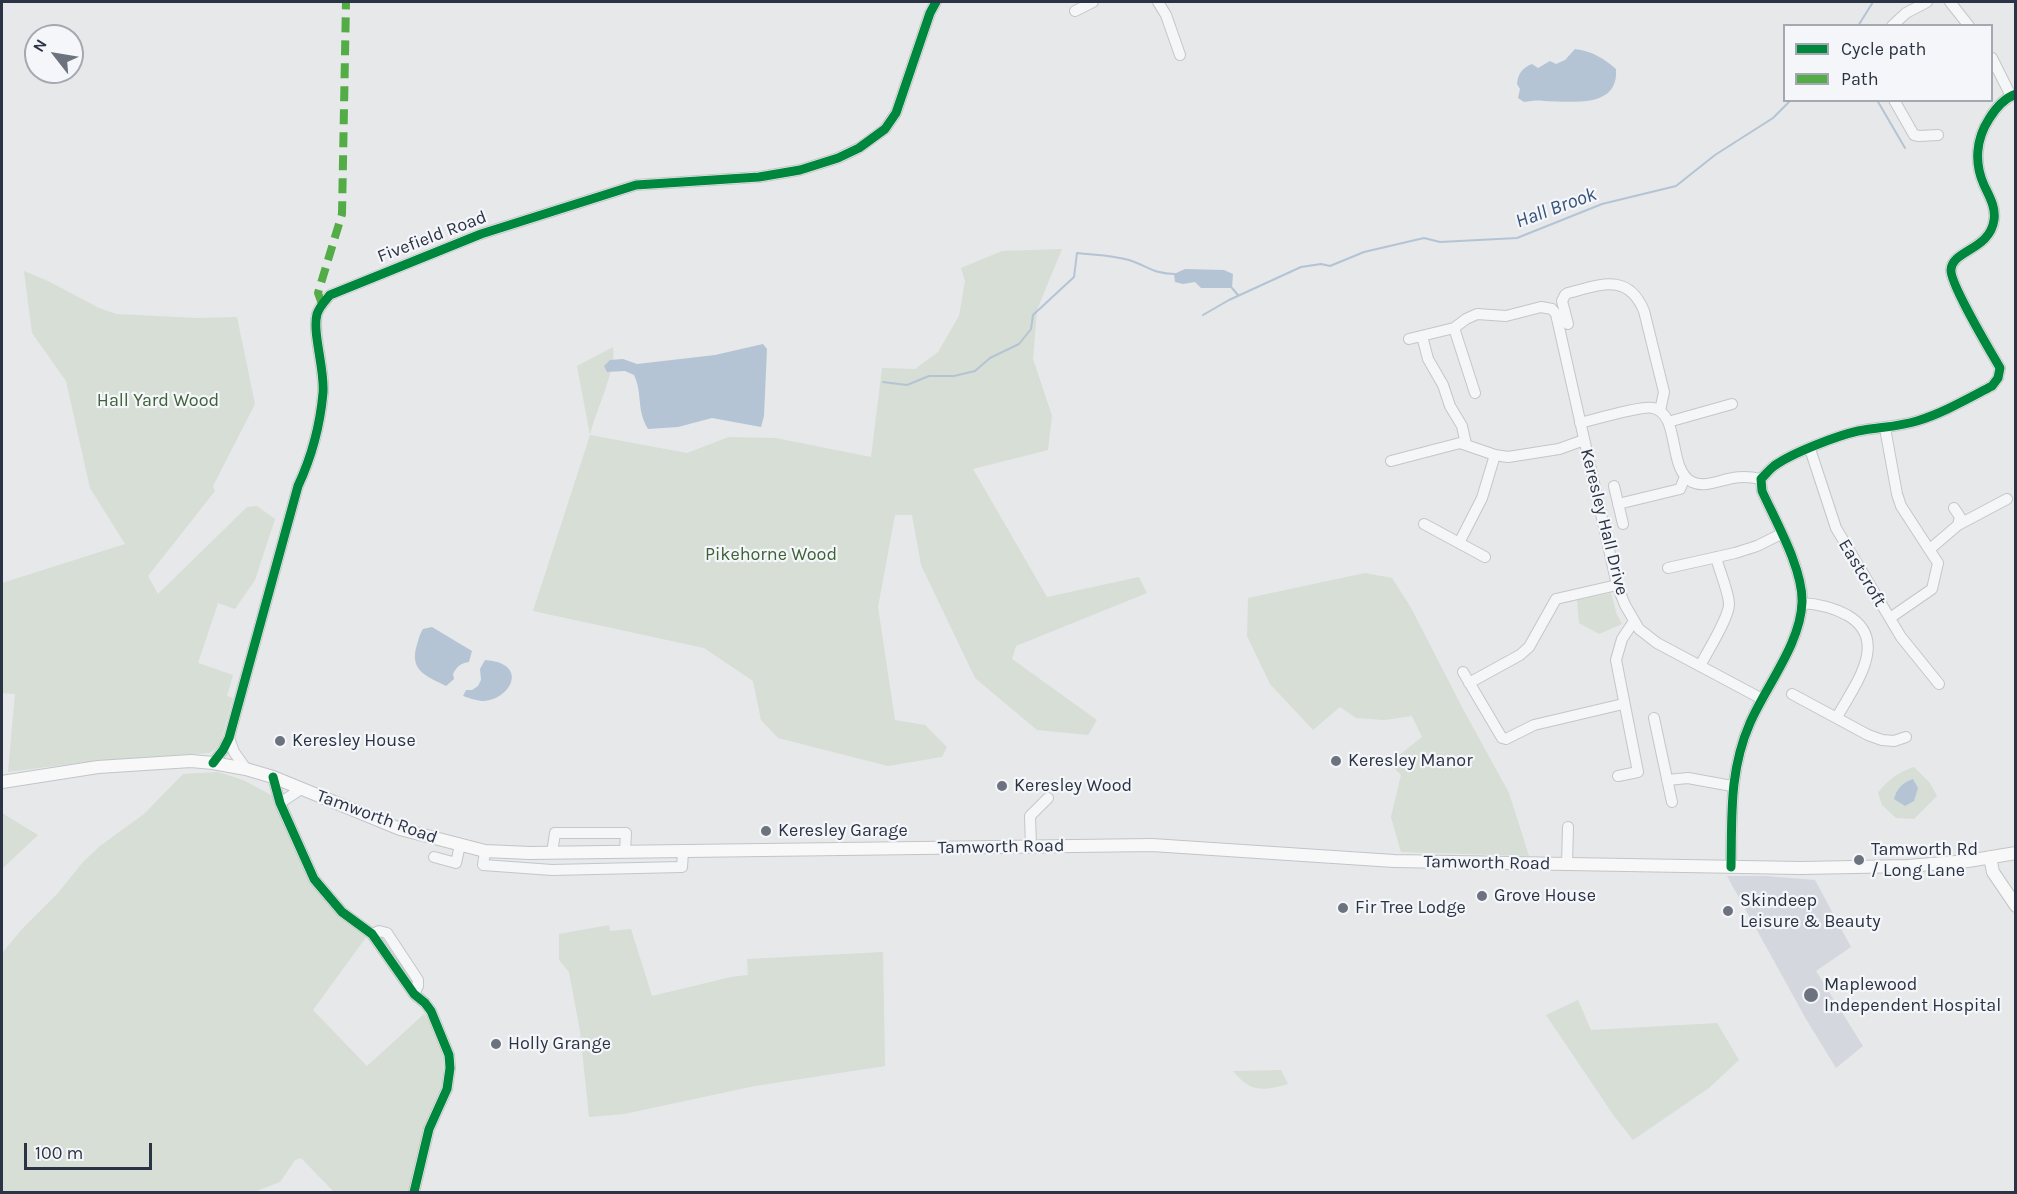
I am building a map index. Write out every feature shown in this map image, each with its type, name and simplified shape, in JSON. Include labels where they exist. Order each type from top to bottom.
[{"type":"main road","name":"Tamworth Road","points":[[2,783],[98,767],[191,761],[213,763],[273,777],[400,829],[485,851],[683,852],[1152,845],[1394,861],[1801,868],[1908,866],[1950,863],[2016,853]]},
{"type":"main road","points":[[1990,857],[1993,872],[2016,906]]},
{"type":"street","name":"Fivefield Road","points":[[213,763],[229,738],[298,486],[309,461],[318,430],[324,390],[316,325],[317,314],[330,295],[481,234],[614,191],[636,185],[759,177],[800,170],[838,158],[859,148],[885,129],[896,113],[930,13],[936,2]]},
{"type":"street","points":[[1075,11],[1093,2]]},
{"type":"street","points":[[1158,2],[1166,15],[1180,55]]},
{"type":"street","points":[[1894,24],[1906,13],[1927,2]]},
{"type":"street","points":[[1950,2],[1967,24]]},
{"type":"street","points":[[1731,867],[1732,786],[1749,724],[1794,639],[1802,603],[1795,566],[1762,491],[1761,479],[1788,457],[1860,431],[1916,422],[1992,386],[1998,378],[2000,369],[1956,287],[1951,270],[1955,260],[1985,240],[1993,226],[1994,210],[1980,174],[1978,146],[1990,117],[2013,95],[1993,60]]},
{"type":"street","points":[[1896,102],[1914,135],[1938,135]]},
{"type":"street","points":[[1568,324],[1563,298],[1568,293],[1615,283],[1632,292],[1640,300],[1644,311],[1664,392],[1659,411]]},
{"type":"street","name":"Keresley Hall Drive","points":[[1454,328],[1477,314],[1506,316],[1541,307],[1552,309],[1556,314],[1617,585],[1624,605],[1640,629],[1657,643],[1762,699]]},
{"type":"street","points":[[1409,339],[1454,328],[1475,393]]},
{"type":"street","points":[[1422,336],[1428,359],[1462,426],[1466,444]]},
{"type":"street","points":[[1668,422],[1731,404]]},
{"type":"street","points":[[1580,423],[1650,407],[1659,411],[1668,422],[1680,469],[1685,477],[1701,485],[1735,477],[1761,479]]},
{"type":"street","points":[[1885,428],[1901,506],[1938,563],[1932,590],[1890,618]]},
{"type":"street","points":[[1391,461],[1452,444],[1466,444],[1495,455],[1508,457],[1558,449],[1584,440]]},
{"type":"street","name":"Eastcroft","points":[[1810,449],[1836,528],[1901,637],[1939,684]]},
{"type":"street","points":[[1459,543],[1482,498],[1495,455]]},
{"type":"street","points":[[1618,504],[1680,489],[1685,477]]},
{"type":"street","points":[[1614,486],[1623,524]]},
{"type":"street","points":[[1930,549],[1958,525],[2007,499]]},
{"type":"street","points":[[1954,508],[1960,517],[1958,525]]},
{"type":"street","points":[[1424,524],[1485,557]]},
{"type":"street","points":[[1668,568],[1757,546],[1781,534]]},
{"type":"street","points":[[1700,666],[1729,608],[1716,557]]},
{"type":"street","points":[[1469,683],[1520,655],[1529,647],[1556,599],[1617,585]]},
{"type":"street","points":[[1802,603],[1834,608],[1858,623],[1867,636],[1869,648],[1866,661],[1837,717]]},
{"type":"street","points":[[1618,776],[1638,772],[1616,660],[1622,639],[1634,621]]},
{"type":"street","points":[[1463,672],[1498,735],[1506,739],[1534,725],[1623,704]]},
{"type":"street","points":[[1792,694],[1868,735],[1894,741],[1906,737]]},
{"type":"street","points":[[1654,718],[1672,802]]},
{"type":"street","points":[[229,738],[234,752],[246,770]]},
{"type":"street","points":[[273,777],[280,802],[314,879],[342,912],[372,934],[414,994],[431,1011],[449,1056],[447,1089],[429,1129],[414,1192]]},
{"type":"street","points":[[1667,780],[1688,778],[1732,786]]},
{"type":"street","points":[[280,802],[301,789]]},
{"type":"street","points":[[1031,846],[1030,816],[1048,798]]},
{"type":"street","points":[[1567,864],[1568,827]]},
{"type":"street","points":[[552,853],[555,833],[626,833],[625,852]]},
{"type":"street","points":[[434,858],[460,863],[460,845]]},
{"type":"street","points":[[485,851],[483,865],[552,870],[682,867],[683,852]]},
{"type":"shaded area","name":"Maplewood Independent Hospital","points":[[1727,876],[1815,880],[1851,947],[1816,971],[1863,1046],[1836,1068],[1806,1019]]},
{"type":"green space","name":"Pikehorne Wood","points":[[1062,249],[1037,310],[1033,359],[1052,416],[1048,450],[973,469],[1047,597],[1139,577],[1147,593],[1016,646],[1012,659],[1097,720],[1088,735],[1037,730],[975,678],[921,565],[912,515],[895,515],[878,607],[895,720],[925,725],[947,747],[942,757],[888,766],[778,738],[761,720],[753,681],[704,648],[533,611],[590,435],[687,453],[729,437],[776,438],[871,457],[882,368],[915,369],[938,352],[959,316],[965,281],[961,268],[1002,251]]},
{"type":"green space","name":"Hall Yard Wood","points":[[24,271],[116,314],[197,318],[237,317],[255,404],[213,486],[215,491],[148,576],[158,594],[247,507],[257,506],[275,519],[255,580],[235,609],[218,603],[198,663],[233,675],[227,696],[233,698],[220,745],[210,753],[95,761],[8,772],[15,694],[2,693],[2,583],[125,544],[90,488],[66,381],[32,333]]},
{"type":"green space","points":[[613,347],[612,367],[590,435],[577,366]]},
{"type":"green space","points":[[1365,573],[1392,578],[1410,606],[1509,793],[1529,856],[1401,852],[1391,817],[1401,775],[1389,763],[1422,737],[1412,716],[1385,720],[1356,718],[1340,707],[1313,730],[1270,684],[1247,636],[1248,598]]},
{"type":"green space","points":[[1611,593],[1622,624],[1599,634],[1579,623],[1577,600]]},
{"type":"green space","points":[[1914,767],[1930,783],[1937,796],[1914,819],[1896,818],[1882,805],[1878,793],[1894,777]]},
{"type":"green space","points":[[218,772],[243,780],[273,796],[308,879],[345,921],[367,936],[313,1010],[367,1066],[424,1014],[432,1024],[442,1048],[444,1082],[427,1119],[416,1162],[412,1192],[334,1192],[301,1158],[295,1160],[280,1182],[254,1192],[2,1192],[2,953],[58,893],[83,862],[100,846],[144,814],[183,774]]},
{"type":"green space","points":[[2,813],[38,835],[2,869]]},
{"type":"green space","points":[[609,925],[610,931],[631,929],[652,996],[748,975],[747,959],[883,952],[885,1066],[755,1086],[624,1114],[589,1117],[580,1031],[569,972],[559,960],[559,934]]},
{"type":"green space","points":[[1578,1000],[1591,1030],[1717,1023],[1739,1060],[1709,1088],[1633,1140],[1614,1116],[1546,1015]]},
{"type":"green space","points":[[1281,1070],[1288,1084],[1264,1089],[1251,1087],[1233,1071]]},
{"type":"water","points":[[1575,49],[1587,51],[1616,69],[1615,82],[1610,91],[1601,97],[1579,102],[1524,102],[1518,98],[1520,89],[1517,84],[1523,69],[1532,64],[1538,68],[1550,61],[1556,64],[1565,60]]},
{"type":"water","points":[[1185,269],[1224,270],[1233,274],[1232,288],[1201,288],[1195,282],[1183,284],[1175,282],[1174,274]]},
{"type":"water","points":[[763,344],[767,349],[764,416],[761,427],[712,418],[678,427],[648,429],[642,415],[634,375],[625,371],[607,372],[604,366],[610,360],[623,359],[637,364],[715,355]]},
{"type":"water","points":[[432,627],[472,651],[469,662],[458,667],[453,674],[454,679],[446,686],[422,673],[416,663],[416,648],[420,634],[423,629]]},
{"type":"water","points":[[485,660],[508,668],[512,675],[507,689],[491,700],[481,701],[463,696],[466,690],[472,690],[478,686],[481,680],[480,669]]},
{"type":"water","points":[[1913,779],[1918,788],[1914,801],[1905,806],[1894,799],[1901,786]]},
{"type":"waterway","name":"Hall Brook","points":[[1859,24],[1873,2]]},
{"type":"waterway","name":"Hall Brook","points":[[1203,315],[1229,300],[1301,267],[1321,264],[1330,266],[1364,252],[1424,238],[1440,242],[1517,238],[1602,204],[1676,186],[1715,155],[1773,118],[1789,102]]},
{"type":"waterway","points":[[1878,102],[1905,148]]},
{"type":"waterway","name":"Hall Brook","points":[[883,382],[907,385],[929,376],[954,376],[975,371],[990,358],[1019,344],[1031,329],[1033,315],[1074,277],[1077,253],[1123,258],[1156,271],[1175,274]]},
{"type":"waterway","name":"Hall Brook","points":[[1232,288],[1238,295]]},
{"type":"marked path","points":[[322,304],[318,293],[342,214],[346,2]]},
{"type":"cycle path","points":[[213,763],[229,738],[298,486],[315,441],[323,393],[316,322],[319,309],[330,295],[481,234],[636,185],[759,177],[800,170],[838,158],[859,148],[885,129],[896,113],[930,13],[936,2]]},
{"type":"cycle path","points":[[1731,867],[1733,794],[1738,759],[1750,723],[1796,633],[1802,602],[1798,575],[1762,491],[1761,479],[1782,461],[1826,441],[1849,433],[1903,425],[1927,418],[1992,386],[1998,378],[2000,368],[1964,303],[1952,278],[1951,270],[1953,263],[1986,238],[1991,230],[1994,211],[1979,168],[1979,143],[1994,111],[2016,94]]},
{"type":"cycle path","points":[[273,777],[280,803],[314,879],[342,912],[372,934],[414,994],[425,1003],[431,1011],[449,1055],[447,1089],[429,1129],[414,1192]]},
{"type":"place","name":"Keresley House","points":[[280,741]]},
{"type":"place","name":"Keresley Manor","points":[[1336,761]]},
{"type":"place","name":"Keresley Wood","points":[[1002,786]]},
{"type":"place","name":"Keresley Garage","points":[[766,831]]},
{"type":"place","name":"Tamworth Rd / Long Lane","points":[[1859,860]]},
{"type":"place","name":"Grove House","points":[[1482,896]]},
{"type":"place","name":"Fir Tree Lodge","points":[[1343,908]]},
{"type":"place","name":"Skindeep Leisure & Beauty","points":[[1728,911]]},
{"type":"place","name":"Maplewood Independent Hospital","points":[[1811,995]]},
{"type":"place","name":"Holly Grange","points":[[496,1044]]}]
